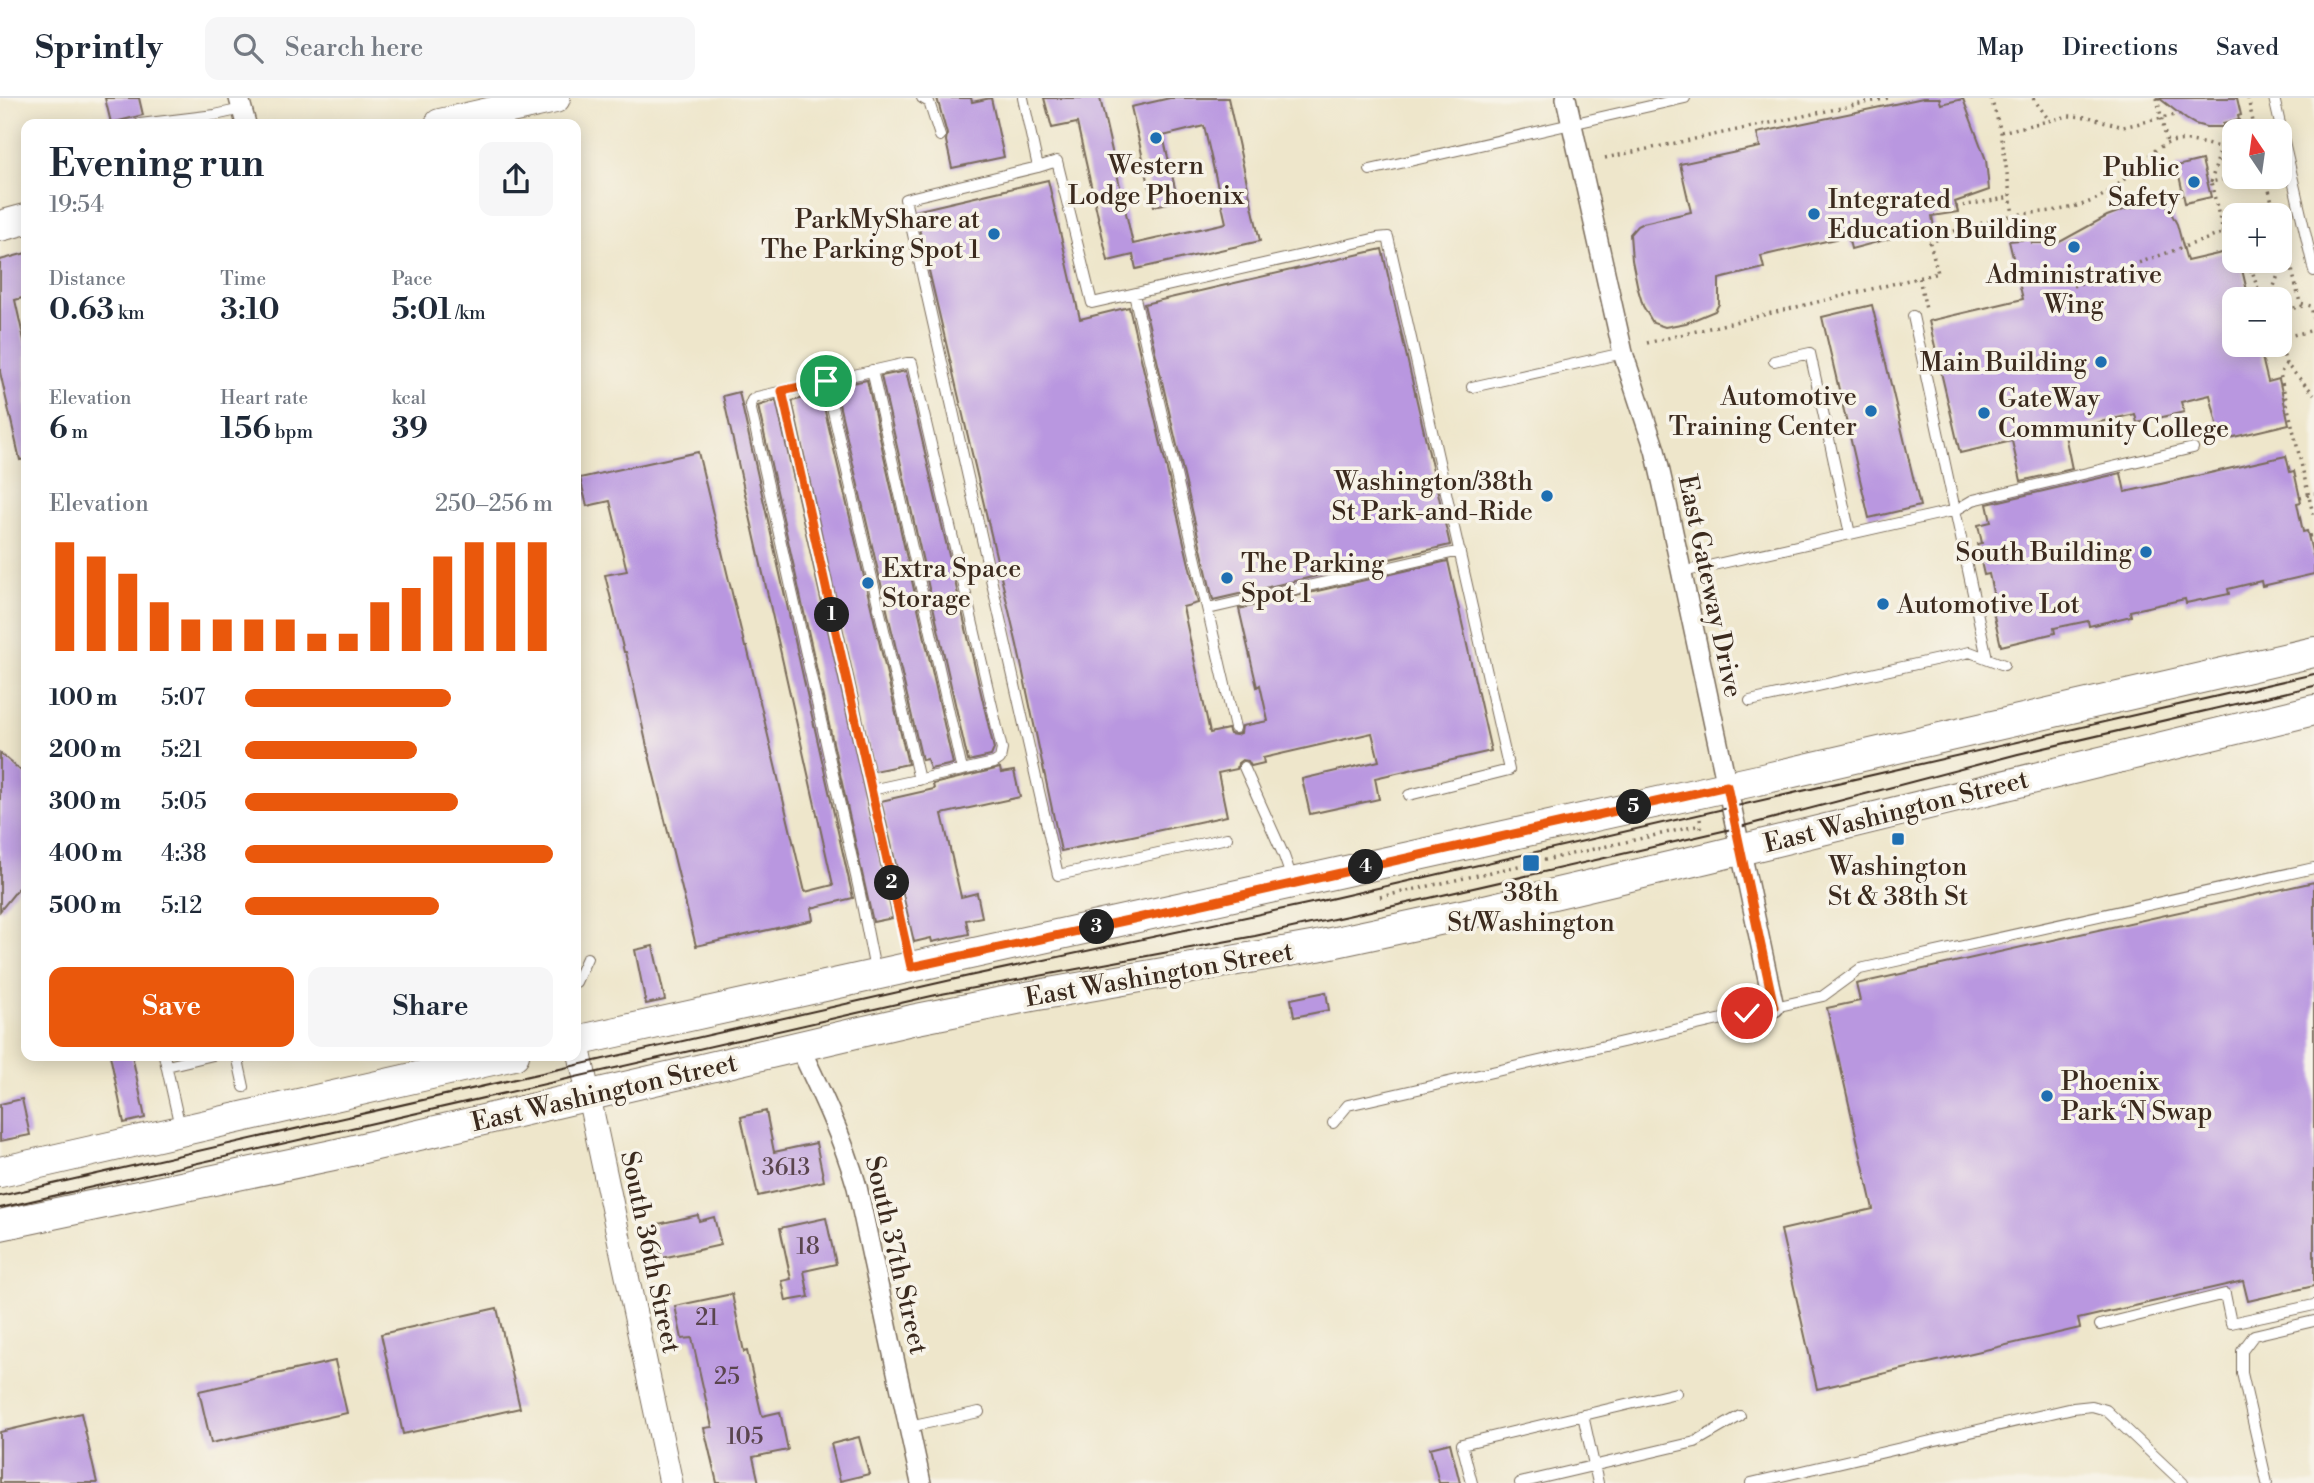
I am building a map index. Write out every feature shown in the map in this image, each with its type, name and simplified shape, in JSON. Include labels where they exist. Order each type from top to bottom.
[{"type":"main road","points":[[468,119],[555,98]]},
{"type":"main road","points":[[0,226],[21,220]]},
{"type":"main road","name":"East Washington Street","points":[[581,1037],[1293,884],[2314,652]]},
{"type":"main road","name":"East Washington Street","points":[[0,1225],[333,1155],[799,1045],[1032,996],[1317,946],[1485,910],[2314,710]]},
{"type":"main road","points":[[0,1172],[439,1068],[479,1061]]},
{"type":"street","name":"East Gateway Drive","points":[[1566,98],[1623,353],[1655,450],[1774,1007]]},
{"type":"street","name":"South 37th Street","points":[[799,1045],[847,1151],[921,1483]]},
{"type":"street","name":"South 36th Street","points":[[581,1060],[671,1483]]},
{"type":"lane","points":[[922,98],[929,102],[940,136]]},
{"type":"lane","points":[[1023,98],[1038,167]]},
{"type":"lane","points":[[1370,170],[1685,98]]},
{"type":"lane","points":[[2274,98],[2314,271]]},
{"type":"lane","points":[[182,119],[242,110]]},
{"type":"lane","points":[[1227,838],[1058,875],[905,199],[1057,161],[1092,303],[1388,237],[1509,770],[1409,795]]},
{"type":"lane","points":[[1134,294],[1235,727]]},
{"type":"lane","points":[[1913,316],[1986,658]]},
{"type":"lane","points":[[1472,387],[1623,353]]},
{"type":"lane","points":[[1774,361],[1810,353],[1850,534]]},
{"type":"lane","points":[[870,790],[994,763],[1000,759],[1002,749],[912,363],[757,397],[750,405],[876,974]]},
{"type":"lane","points":[[872,370],[962,770]]},
{"type":"lane","points":[[826,381],[919,780]]},
{"type":"lane","points":[[782,391],[911,967]]},
{"type":"lane","points":[[1682,572],[1956,510],[1973,500],[2193,448]]},
{"type":"lane","points":[[1208,610],[1460,551]]},
{"type":"lane","points":[[1750,701],[1970,652],[2004,665]]},
{"type":"lane","points":[[1244,767],[1284,856],[1293,884]]},
{"type":"lane","points":[[1333,1123],[1348,1105],[1823,996],[1860,969],[2314,868]]},
{"type":"lane","points":[[581,971],[587,958]]},
{"type":"lane","points":[[165,1061],[181,1131]]},
{"type":"lane","points":[[238,1061],[244,1087]]},
{"type":"lane","points":[[2100,1325],[2225,1294],[2231,1323],[2314,1305]]},
{"type":"lane","points":[[2267,1483],[2242,1373],[2242,1351],[2254,1335],[2314,1321]]},
{"type":"lane","points":[[1472,1483],[1462,1444],[1676,1394]]},
{"type":"lane","points":[[1751,1483],[2073,1408],[2092,1406],[2106,1410],[2183,1483]]},
{"type":"lane","points":[[909,1427],[979,1412]]},
{"type":"lane","points":[[1583,1415],[1598,1483]]},
{"type":"lane","points":[[1520,1483],[1695,1442],[1740,1416]]},
{"type":"path","points":[[1605,158],[1888,98]]},
{"type":"path","points":[[1991,98],[2001,132],[2013,215]]},
{"type":"path","points":[[2033,98],[2049,120]]},
{"type":"path","points":[[2157,98],[2167,143]]},
{"type":"path","points":[[2248,98],[2252,119]]},
{"type":"path","points":[[2001,132],[2069,116],[2089,117],[2123,127],[2179,114]]},
{"type":"path","points":[[1647,343],[1938,273],[1930,243],[1959,229],[2013,215],[2087,205],[2118,185],[2163,144],[2185,139],[2221,148],[2211,182],[2222,229]]},
{"type":"path","points":[[2211,182],[2222,180]]},
{"type":"path","points":[[1956,207],[2011,197]]},
{"type":"path","points":[[2073,286],[2222,233]]},
{"type":"path","points":[[2292,270],[2300,303],[2311,306],[2314,320]]},
{"type":"path","points":[[2292,308],[2305,305]]},
{"type":"path","points":[[2292,336],[2314,330]]},
{"type":"path","points":[[2284,357],[2286,364],[2314,394]]},
{"type":"path","points":[[2286,364],[2280,374],[2311,495],[2314,518]]},
{"type":"path","points":[[2300,497],[2311,495]]},
{"type":"path","points":[[1700,819],[1702,831]]},
{"type":"path","points":[[1380,897],[1701,825]]},
{"type":"building","points":[[105,98],[139,98],[143,115],[110,119]]},
{"type":"building","points":[[937,98],[971,98],[972,102],[991,98],[1004,157],[952,168],[947,134]]},
{"type":"building","points":[[1044,98],[1100,98],[1133,244],[1226,223],[1204,126],[1163,136],[1178,201],[1154,206],[1131,107],[1170,98],[1228,98],[1260,241],[1136,269],[1133,255],[1108,261],[1077,123],[1052,128]]},
{"type":"building","name":"Integrated Education Building","points":[[1923,98],[1939,98],[1941,104],[1963,99],[1986,160],[1989,190],[1955,202],[1958,212],[1932,216],[1934,227],[1851,249],[1848,236],[1761,256],[1764,268],[1719,279],[1719,304],[1715,311],[1686,323],[1665,327],[1653,323],[1643,306],[1638,289],[1630,234],[1643,223],[1691,212],[1680,164],[1760,147],[1757,133]]},
{"type":"building","points":[[2159,98],[2237,98],[2241,115],[2238,116],[2239,119],[2222,119],[2222,127],[2206,127],[2186,119]]},
{"type":"building","name":"Public Safety","points":[[2202,160],[2211,197],[2185,203],[2177,166]]},
{"type":"building","points":[[1048,180],[1080,319],[1129,307],[1198,603],[1183,607],[1210,733],[1228,729],[1230,734],[1236,735],[1241,733],[1242,726],[1268,721],[1260,685],[1257,687],[1239,609],[1448,561],[1491,751],[1375,778],[1379,799],[1310,814],[1302,779],[1379,761],[1372,733],[1263,758],[1264,763],[1251,766],[1248,761],[1242,760],[1237,769],[1218,773],[1227,816],[1061,851],[1017,645],[915,211]]},
{"type":"building","name":"Main Building","points":[[2164,200],[2177,224],[2187,261],[2222,253],[2222,273],[2243,273],[2246,287],[2222,287],[2222,357],[2262,357],[2268,382],[2279,379],[2289,424],[2221,440],[2210,395],[2181,402],[2184,412],[2137,423],[2135,414],[2064,430],[2072,469],[2021,481],[2012,441],[1960,453],[1929,321],[2023,299],[2009,241],[2031,239],[2032,243],[2058,243],[2107,216]]},
{"type":"building","points":[[1382,249],[1450,545],[1213,600],[1144,304]]},
{"type":"building","points":[[21,254],[21,298],[15,300],[21,327],[20,460],[0,372],[0,260]]},
{"type":"building","name":"Automotive Training Center","points":[[1872,305],[1920,506],[1869,518],[1822,317]]},
{"type":"building","points":[[906,371],[994,749],[991,756],[968,761],[881,376]]},
{"type":"building","points":[[867,380],[953,764],[930,769],[927,759],[922,760],[836,391],[842,389],[842,385]]},
{"type":"building","points":[[739,392],[853,898],[811,908],[813,920],[696,946],[605,575],[627,571],[610,501],[587,506],[581,478],[698,452],[805,892],[833,885],[723,396]]},
{"type":"building","points":[[821,394],[908,764],[874,771],[792,401]]},
{"type":"building","points":[[776,400],[893,918],[873,922],[758,406]]},
{"type":"building","name":"South Building","points":[[2286,456],[2290,472],[2294,471],[2301,502],[2297,503],[2303,532],[2307,531],[2314,560],[2314,574],[2262,586],[2261,581],[2228,589],[2229,594],[2186,603],[2185,599],[2130,611],[2131,616],[2089,626],[2088,621],[2054,628],[2055,633],[2001,646],[1991,603],[1995,602],[1989,574],[1984,575],[1977,544],[1982,543],[1978,525],[1991,522],[1987,504],[2121,473],[2125,492]]},
{"type":"building","points":[[0,753],[21,771],[21,885],[0,911]]},
{"type":"building","points":[[1000,768],[1001,773],[1014,771],[1020,797],[942,814],[961,897],[977,893],[982,917],[966,920],[969,934],[932,942],[931,938],[914,942],[881,801],[934,789],[933,784]]},
{"type":"building","points":[[2314,882],[2314,1286],[2248,1301],[2243,1281],[2078,1319],[2080,1328],[1817,1389],[1781,1230],[1873,1209],[1827,1008],[1860,1001],[1856,984]]},
{"type":"building","points":[[653,946],[665,1000],[646,1004],[635,950]]},
{"type":"building","points":[[1326,992],[1329,1010],[1294,1017],[1291,999]]},
{"type":"building","points":[[111,1061],[133,1061],[145,1118],[124,1123]]},
{"type":"building","points":[[22,1099],[30,1135],[0,1141],[0,1104]]},
{"type":"building","points":[[766,1111],[774,1152],[816,1143],[824,1181],[758,1196],[741,1117]]},
{"type":"building","points":[[698,1215],[699,1221],[714,1217],[721,1245],[662,1258],[654,1225]]},
{"type":"building","points":[[826,1218],[836,1264],[804,1271],[809,1297],[786,1301],[782,1281],[791,1279],[780,1228]]},
{"type":"building","points":[[732,1294],[744,1352],[747,1351],[762,1416],[780,1412],[788,1450],[753,1457],[759,1483],[717,1483],[704,1428],[712,1427],[692,1338],[682,1339],[675,1306]]},
{"type":"building","points":[[497,1308],[520,1408],[403,1434],[381,1334]]},
{"type":"building","points":[[335,1361],[347,1413],[211,1443],[199,1391]]},
{"type":"building","points":[[81,1413],[97,1483],[0,1483],[0,1432]]},
{"type":"building","points":[[859,1437],[869,1474],[840,1481],[831,1444]]},
{"type":"building","points":[[1450,1443],[1460,1483],[1439,1483],[1430,1448]]},
{"type":"tram line","points":[[0,1196],[969,976],[1321,901],[2314,674]]},
{"type":"tram line","points":[[0,1208],[936,995],[1255,936],[1412,902],[1736,828],[2018,754],[2314,686]]},
{"type":"place","name":"Western Lodge Phoenix","points":[[1156,138]]},
{"type":"place","name":"Public Safety","points":[[2194,182]]},
{"type":"place","name":"Integrated Education Building","points":[[1814,214]]},
{"type":"place","name":"ParkMyShare at The Parking Spot 1","points":[[994,234]]},
{"type":"place","name":"Administrative Wing","points":[[2074,247]]},
{"type":"place","name":"Main Building","points":[[2101,362]]},
{"type":"place","name":"Automotive Training Center","points":[[1871,411]]},
{"type":"place","name":"GateWay Community College","points":[[1984,413]]},
{"type":"place","name":"Washington/38th St Park-and-Ride","points":[[1547,496]]},
{"type":"place","name":"South Building","points":[[2146,552]]},
{"type":"place","name":"The Parking Spot 1","points":[[1227,578]]},
{"type":"place","name":"Extra Space Storage","points":[[868,583]]},
{"type":"place","name":"Automotive Lot","points":[[1883,604]]},
{"type":"place","name":"Washington St & 38th St","points":[[1898,839]]},
{"type":"place","name":"38th St/Washington","points":[[1531,863]]},
{"type":"place","name":"Phoenix Park ‘N Swap","points":[[2047,1096]]},
{"type":"route","points":[[826,381],[782,391],[911,967],[1727,786],[1774,1007],[1747,1013]]}]
